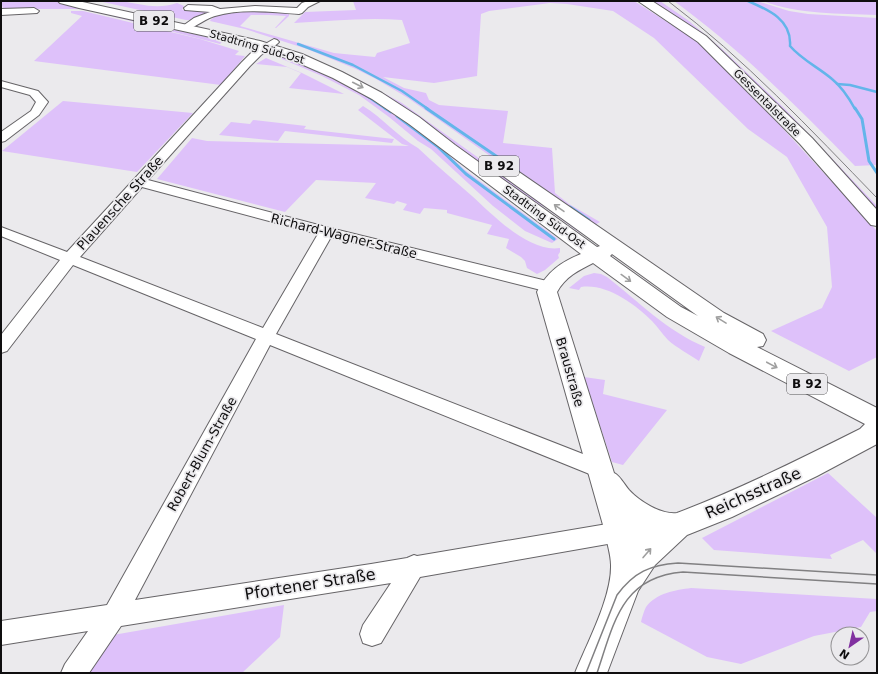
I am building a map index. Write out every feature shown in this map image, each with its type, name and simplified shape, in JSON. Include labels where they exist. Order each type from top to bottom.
[{"type":"main road","name":"Stadtring Süd-Ost","points":[[64,1],[188,23],[274,47],[329,60],[380,84],[716,318],[746,343],[877,419]]},
{"type":"main road","name":"Stadtring Süd-Ost","points":[[89,1],[210,28],[245,34],[336,73],[366,89],[428,130],[449,148],[674,312],[877,402]]},
{"type":"main road","name":"Gessentalstraße","points":[[644,1],[702,39],[806,142],[877,220]]},
{"type":"main road","points":[[549,287],[556,276],[563,271],[614,246]]},
{"type":"main road","name":"Braustraße","points":[[549,287],[547,292],[549,300],[624,548],[626,564],[625,584]]},
{"type":"main road","name":"Reichsstraße","points":[[619,532],[677,526],[722,508],[808,468],[869,436],[877,428]]},
{"type":"main road","points":[[599,469],[619,500],[643,518],[677,526]]},
{"type":"main road","points":[[591,673],[625,584],[645,555],[677,526]]},
{"type":"street","points":[[210,28],[205,21],[207,18],[220,12],[230,1]]},
{"type":"street","points":[[188,23],[220,12],[239,10],[299,11],[305,5],[316,1]]},
{"type":"street","points":[[188,8],[212,8],[220,12]]},
{"type":"street","points":[[1,12],[34,11]]},
{"type":"street","points":[[1,17],[22,12]]},
{"type":"street","name":"Plauensche Straße","points":[[246,64],[267,55],[274,47]]},
{"type":"street","name":"Plauensche Straße","points":[[1,347],[70,258],[246,64],[274,47]]},
{"type":"street","points":[[1,84],[34,93],[42,102],[35,114],[1,138]]},
{"type":"street","name":"Richard-Wagner-Straße","points":[[139,182],[327,232],[549,287]]},
{"type":"street","points":[[1,231],[599,469]]},
{"type":"street","name":"Robert-Blum-Straße","points":[[74,673],[115,614],[266,337],[327,232]]},
{"type":"street","name":"Pfortener Straße","points":[[1,633],[371,575],[414,566],[619,532]]},
{"type":"street","points":[[372,634],[414,566]]},
{"type":"shaded area","points":[[1,1],[57,1],[222,42],[220,44],[84,9],[3,9]]},
{"type":"shaded area","points":[[98,1],[118,1],[156,6],[177,3],[184,6],[182,10],[206,11],[208,13],[192,20],[186,20]]},
{"type":"shaded area","points":[[353,1],[634,1],[699,42],[775,120],[877,231],[877,357],[849,371],[771,331],[822,308],[832,287],[827,227],[787,157],[748,129],[654,38],[613,11],[550,3],[489,11],[481,14],[477,76],[434,83],[383,77],[404,88],[426,93],[429,100],[439,105],[508,111],[503,143],[552,148],[555,193],[569,204],[600,222],[593,226],[557,203],[408,98],[376,79],[307,49],[245,29],[210,21],[223,14],[260,11],[289,13],[289,16],[275,28],[286,16],[251,15],[240,26],[334,53],[375,57],[377,53],[410,43],[402,20],[362,19],[294,23],[305,12],[356,10]]},
{"type":"shaded area","points":[[648,1],[660,1],[689,21],[722,49],[785,109],[877,206],[877,214],[724,56]]},
{"type":"shaded area","points":[[674,1],[757,1],[789,11],[808,14],[877,18],[877,165],[855,166],[768,79],[698,19]]},
{"type":"shaded area","points":[[763,1],[877,1],[877,15],[805,11],[777,6]]},
{"type":"shaded area","points":[[71,11],[83,11],[200,39],[239,51],[235,55],[245,56],[221,85],[34,61],[82,16],[71,13]]},
{"type":"shaded area","points":[[275,56],[281,56],[324,72],[381,103],[439,146],[465,170],[558,239],[552,243],[525,231],[493,206],[431,149],[418,141],[359,95],[322,76]]},
{"type":"shaded area","points":[[266,58],[302,73],[344,94],[289,88],[301,73],[287,67],[256,64]]},
{"type":"shaded area","points":[[310,58],[357,79],[402,103],[544,205],[584,231],[580,233],[546,208],[517,193],[437,131]]},
{"type":"shaded area","points":[[63,101],[193,113],[137,172],[2,151]]},
{"type":"shaded area","points":[[363,106],[418,148],[512,231],[536,245],[548,248],[560,248],[558,255],[559,258],[545,270],[537,274],[527,268],[525,261],[521,257],[506,248],[509,239],[487,234],[492,225],[447,213],[447,210],[424,208],[420,214],[403,210],[407,204],[397,201],[394,204],[365,198],[376,183],[316,180],[285,212],[157,179],[192,138],[207,141],[409,146],[402,144],[358,110]]},
{"type":"shaded area","points":[[253,120],[306,126],[304,129],[394,139],[392,143],[285,131],[278,141],[219,135],[231,122],[250,124]]},
{"type":"shaded area","points":[[594,273],[607,277],[678,333],[705,347],[699,361],[672,343],[645,314],[620,296],[600,288],[581,287],[579,290],[569,288],[584,276]]},
{"type":"shaded area","points":[[584,377],[605,380],[603,394],[667,410],[623,465],[612,462]]},
{"type":"shaded area","points":[[828,473],[877,518],[877,554],[863,540],[830,555],[832,559],[714,550],[702,538]]},
{"type":"shaded area","points":[[691,588],[877,599],[877,611],[870,612],[862,626],[830,626],[830,633],[814,636],[741,664],[707,657],[641,622],[646,607],[650,602],[661,595]]},
{"type":"shaded area","points":[[284,605],[280,637],[242,673],[87,673],[113,635]]},
{"type":"waterway","points":[[748,1],[764,8],[778,17],[787,29],[790,37],[790,46],[838,84]]},
{"type":"waterway","points":[[298,44],[353,65],[402,91],[428,109]]},
{"type":"waterway","points":[[838,84],[850,85],[877,92]]},
{"type":"waterway","points":[[838,84],[855,109]]},
{"type":"waterway","points":[[364,94],[386,109]]},
{"type":"waterway","points":[[385,108],[391,112]]},
{"type":"waterway","points":[[426,108],[518,171]]},
{"type":"waterway","points":[[855,108],[862,119],[869,161],[877,173]]},
{"type":"waterway","points":[[397,116],[437,146],[466,174],[554,239]]},
{"type":"waterway","points":[[570,207],[589,220]]},
{"type":"tram line","points":[[668,1],[724,47],[776,95],[877,198]]},
{"type":"tram line","points":[[586,673],[617,595],[636,575],[651,568],[678,563],[877,575]]},
{"type":"tram line","points":[[597,673],[615,620],[623,606],[633,593],[646,583],[662,576],[683,572],[877,584]]}]
